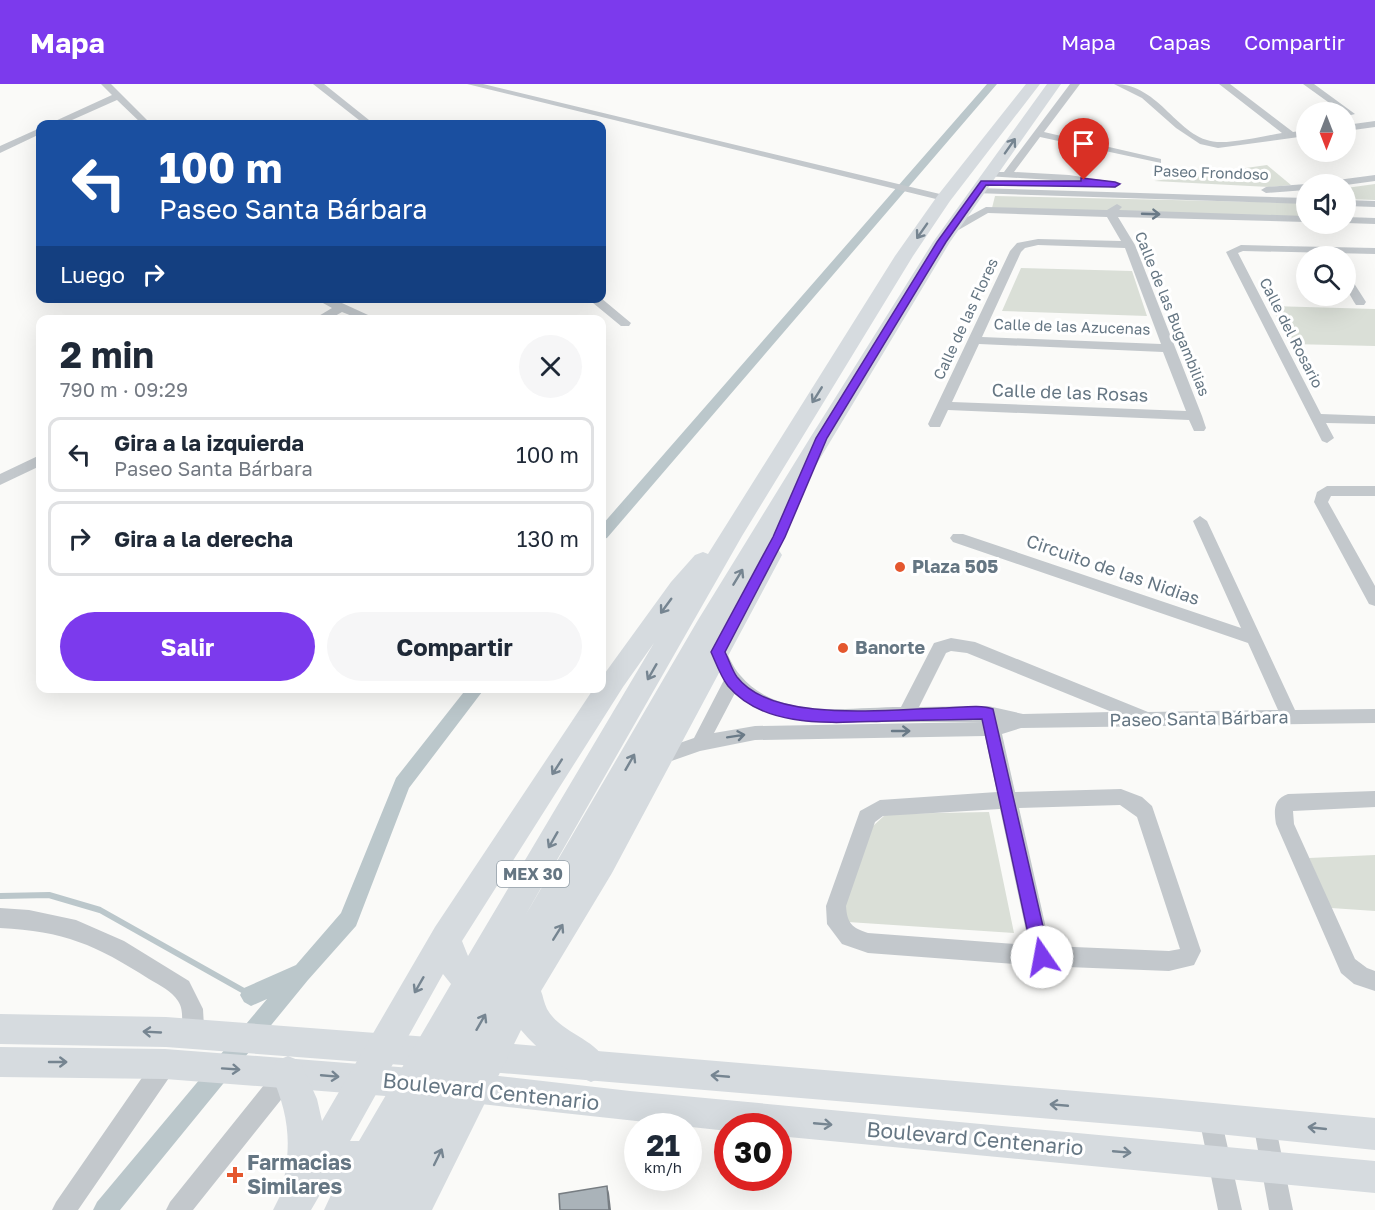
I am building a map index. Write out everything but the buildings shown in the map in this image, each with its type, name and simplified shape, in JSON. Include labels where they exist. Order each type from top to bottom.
[{"type":"main road","name":"MEX 30","points":[[380,1210],[421,1128],[702,634],[733,531],[904,256],[944,198],[1034,84]]},
{"type":"main road","points":[[414,1207],[472,1088],[528,982],[601,863],[660,758],[702,634],[779,537],[813,454],[951,230],[991,183],[1037,106],[1054,84]]},
{"type":"main road","points":[[1037,106],[1047,103],[1067,87],[1075,84]]},
{"type":"main road","points":[[292,1209],[446,938],[650,629],[680,588],[710,553],[733,531]]},
{"type":"main road","name":"MEX 30","points":[[342,1210],[386,1126],[702,634]]},
{"type":"main road","points":[[446,938],[449,957],[459,972],[474,982],[493,986],[528,982]]},
{"type":"main road","points":[[528,982],[533,1018],[546,1034],[591,1065]]},
{"type":"main road","name":"Boulevard Centenario","points":[[0,1029],[87,1029],[201,1034],[283,1062],[366,1079],[472,1088],[642,1108],[1375,1177]]},
{"type":"main road","name":"Boulevard Centenario","points":[[0,1062],[178,1065],[283,1062],[383,1049],[1210,1118],[1375,1134]]},
{"type":"main road","points":[[283,1062],[304,1110],[307,1133],[306,1157],[292,1209]]},
{"type":"main road","points":[[313,1173],[336,1161],[362,1158],[385,1165],[404,1180],[414,1207]]},
{"type":"street","points":[[106,84],[143,120]]},
{"type":"street","points":[[318,84],[364,120]]},
{"type":"street","points":[[472,84],[944,198]]},
{"type":"street","points":[[986,210],[991,183],[1040,134],[1075,84]]},
{"type":"street","points":[[1124,84],[1140,93],[1191,134],[1207,143],[1218,145],[1296,135]]},
{"type":"street","points":[[1140,84],[1218,145]]},
{"type":"street","points":[[1224,84],[1292,136]]},
{"type":"street","points":[[1308,84],[1333,102]]},
{"type":"street","points":[[65,120],[118,96]]},
{"type":"street","points":[[1356,127],[1375,124]]},
{"type":"street","points":[[0,150],[36,134]]},
{"type":"street","points":[[1040,134],[1157,161]]},
{"type":"street","points":[[1356,181],[1375,178]]},
{"type":"street","name":"Paseo Frondoso","points":[[991,183],[1030,180],[1276,191],[1296,189]]},
{"type":"street","name":"Paseo Frondoso","points":[[991,183],[1030,180]]},
{"type":"street","points":[[991,183],[1129,196],[1296,201]]},
{"type":"street","points":[[1110,213],[1140,186]]},
{"type":"street","points":[[1260,200],[1268,217]]},
{"type":"street","points":[[1356,203],[1375,204]]},
{"type":"street","points":[[951,230],[986,210],[1296,218]]},
{"type":"street","name":"Calle de las Bugambilias","points":[[1110,213],[1129,245],[1197,422]]},
{"type":"street","points":[[1356,220],[1375,221]]},
{"type":"street","name":"Calle de las Flores","points":[[935,424],[1016,251],[1021,245],[1038,242],[1129,245]]},
{"type":"street","name":"Calle del Rosario","points":[[1296,251],[1241,248],[1232,252],[1327,438]]},
{"type":"street","points":[[1356,252],[1375,251]]},
{"type":"street","points":[[1356,295],[1360,302]]},
{"type":"street","points":[[330,303],[363,315]]},
{"type":"street","points":[[599,303],[625,323]]},
{"type":"street","points":[[327,315],[340,308]]},
{"type":"street","name":"Calle de las Azucenas","points":[[974,340],[1168,348]]},
{"type":"street","name":"Calle de las Rosas","points":[[944,406],[1197,422]]},
{"type":"street","points":[[1317,418],[1375,420]]},
{"type":"street","points":[[0,480],[36,462]]},
{"type":"street","points":[[1375,491],[1327,491],[1322,496],[1321,502],[1375,600]]},
{"type":"street","name":"Circuito de las Nidias","points":[[1200,521],[1290,718]]},
{"type":"street","name":"Circuito de las Nidias","points":[[958,538],[1254,639]]},
{"type":"street","name":"Paseo Santa Bárbara","points":[[702,634],[732,681],[746,694],[765,705],[785,711],[824,716],[906,715],[990,721]]},
{"type":"street","points":[[906,715],[940,648],[951,644],[969,647],[1148,719]]},
{"type":"street","points":[[700,743],[732,681]]},
{"type":"street","name":"Paseo Santa Bárbara","points":[[660,758],[700,743],[729,736],[780,731],[990,721],[1375,716]]},
{"type":"street","points":[[990,721],[1042,957]]},
{"type":"street","points":[[1121,797],[1135,803],[1145,812],[1191,951],[1187,958],[1169,961],[1042,957],[868,943],[849,937],[837,924],[836,906],[867,817],[880,808],[897,805],[1121,797]]},
{"type":"street","points":[[1375,799],[1288,802],[1283,809],[1284,824],[1348,966],[1361,977],[1375,981]]},
{"type":"street","points":[[0,918],[53,921],[100,937],[182,988],[189,997],[201,1034]]},
{"type":"street","points":[[178,1210],[283,1062]]},
{"type":"street","points":[[64,1210],[178,1065]]},
{"type":"street","points":[[1210,1118],[1230,1210]]},
{"type":"street","points":[[1264,1123],[1281,1210]]},
{"type":"shaded area","points":[[1267,165],[1291,185],[1269,187],[1154,181]]},
{"type":"shaded area","points":[[1375,184],[1375,200],[1356,199],[1356,187]]},
{"type":"shaded area","points":[[995,196],[1296,203],[1296,217],[992,208]]},
{"type":"shaded area","points":[[1021,268],[1132,271],[1147,316],[1002,311]]},
{"type":"shaded area","points":[[1271,306],[1375,309],[1375,346],[1291,344]]},
{"type":"shaded area","points":[[989,812],[1014,933],[848,922],[844,905],[873,826],[886,814]]},
{"type":"shaded area","points":[[1375,855],[1375,911],[1331,908],[1309,858]]},
{"type":"waterway","points":[[606,529],[992,84]]},
{"type":"waterway","points":[[251,995],[303,972],[349,919],[402,784],[473,693]]},
{"type":"waterway","points":[[0,896],[49,895],[100,910],[251,995]]},
{"type":"waterway","points":[[105,1210],[300,975]]},
{"type":"place","name":"Plaza 505","points":[[900,567]]},
{"type":"place","name":"Banorte","points":[[843,648]]},
{"type":"place","name":"Farmacias Similares","points":[[235,1175]]},
{"type":"route","points":[[1042,957],[988,713],[824,716],[785,711],[765,705],[746,694],[732,681],[718,652],[779,537],[821,438],[942,242],[984,183],[1076,186],[1115,184],[1084,180]]}]
